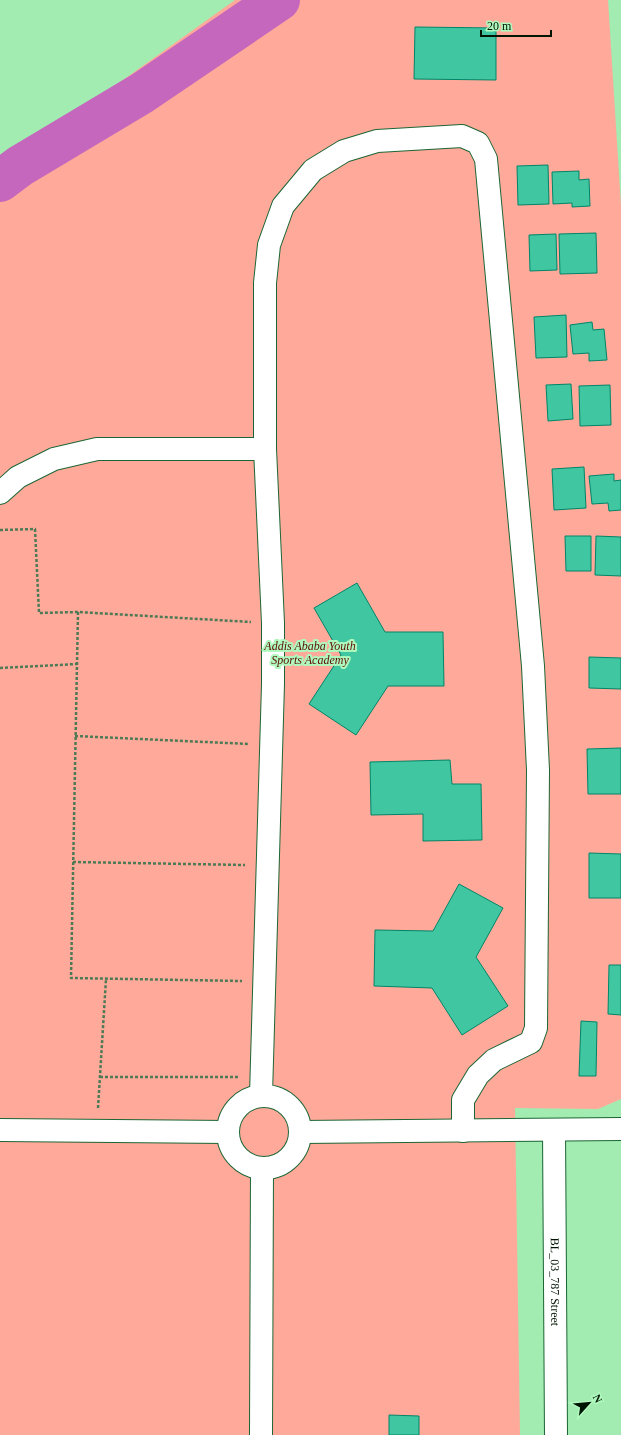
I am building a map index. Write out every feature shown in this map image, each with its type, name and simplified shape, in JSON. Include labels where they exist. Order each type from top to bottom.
[{"type":"street","points":[[261,1086],[273,1096],[284,1101],[293,1109],[299,1120],[301,1132],[298,1144],[293,1154],[284,1162],[274,1167],[262,1168],[251,1166],[242,1160],[234,1152],[229,1142],[228,1132],[230,1118],[237,1106],[248,1099],[261,1086],[263,982],[267,932],[269,865],[273,684],[273,623],[265,449],[265,283],[269,245],[283,206],[313,170],[344,151],[377,141],[462,136],[478,143],[486,158],[533,666],[538,770],[536,1028],[531,1042],[494,1060],[478,1075],[463,1100],[464,1131]]},
{"type":"street","points":[[0,493],[18,477],[54,459],[97,449],[265,449]]},
{"type":"street","points":[[301,1132],[621,1128]]},
{"type":"street","points":[[0,1130],[228,1132]]},
{"type":"street","name":"BL_03_787 Street","points":[[554,1130],[556,1435]]},
{"type":"street","points":[[261,1435],[262,1168]]},
{"type":"path","points":[[0,530],[35,529],[39,613],[78,612],[273,623]]},
{"type":"path","points":[[78,612],[71,978],[263,982]]},
{"type":"path","points":[[0,668],[77,664]]},
{"type":"path","points":[[76,736],[271,745]]},
{"type":"path","points":[[73,862],[269,865]]},
{"type":"path","points":[[97,1131],[106,979]]},
{"type":"path","points":[[100,1077],[261,1086]]},
{"type":"green space","name":"Addis Ababa Youth Sports Academy","points":[[235,0],[608,0],[621,206],[621,1099],[598,1109],[515,1108],[520,1435],[0,1435],[0,160],[123,80]]},
{"type":"building","points":[[415,27],[496,28],[496,80],[414,79]]},
{"type":"building","points":[[548,165],[549,204],[518,205],[517,166]]},
{"type":"building","points":[[579,171],[579,180],[589,179],[590,206],[572,207],[572,203],[553,204],[552,172]]},
{"type":"building","points":[[596,233],[597,273],[560,274],[559,234]]},
{"type":"building","points":[[556,234],[557,270],[530,271],[529,235]]},
{"type":"building","points":[[566,315],[567,357],[536,358],[534,317]]},
{"type":"building","points":[[592,322],[593,330],[604,329],[607,360],[589,361],[589,353],[573,354],[570,325]]},
{"type":"building","points":[[571,384],[573,419],[548,421],[546,385]]},
{"type":"building","points":[[610,385],[611,425],[580,426],[579,386]]},
{"type":"building","points":[[584,467],[586,508],[554,510],[552,469]]},
{"type":"building","points":[[614,474],[614,481],[621,480],[621,510],[609,511],[608,503],[592,504],[589,476]]},
{"type":"building","points":[[565,536],[591,536],[591,571],[566,571]]},
{"type":"building","points":[[596,536],[621,537],[621,576],[595,575]]},
{"type":"building","points":[[357,583],[385,632],[443,632],[444,686],[388,686],[356,735],[309,704],[341,655],[314,608]]},
{"type":"building","points":[[589,657],[621,658],[621,689],[589,688]]},
{"type":"building","points":[[621,748],[621,794],[588,794],[587,749]]},
{"type":"building","points":[[450,760],[452,784],[481,784],[482,840],[423,841],[423,814],[371,815],[370,762]]},
{"type":"building","points":[[589,853],[621,854],[621,898],[589,898]]},
{"type":"building","points":[[459,884],[503,908],[476,957],[508,1006],[462,1035],[432,988],[374,986],[375,930],[433,931]]},
{"type":"building","points":[[609,965],[621,965],[621,1015],[608,1014]]},
{"type":"building","points":[[581,1021],[597,1022],[596,1076],[579,1076]]},
{"type":"building","points":[[389,1415],[419,1416],[419,1435],[389,1435]]},
{"type":"waterway","points":[[0,181],[20,166],[142,93],[279,0]]}]
